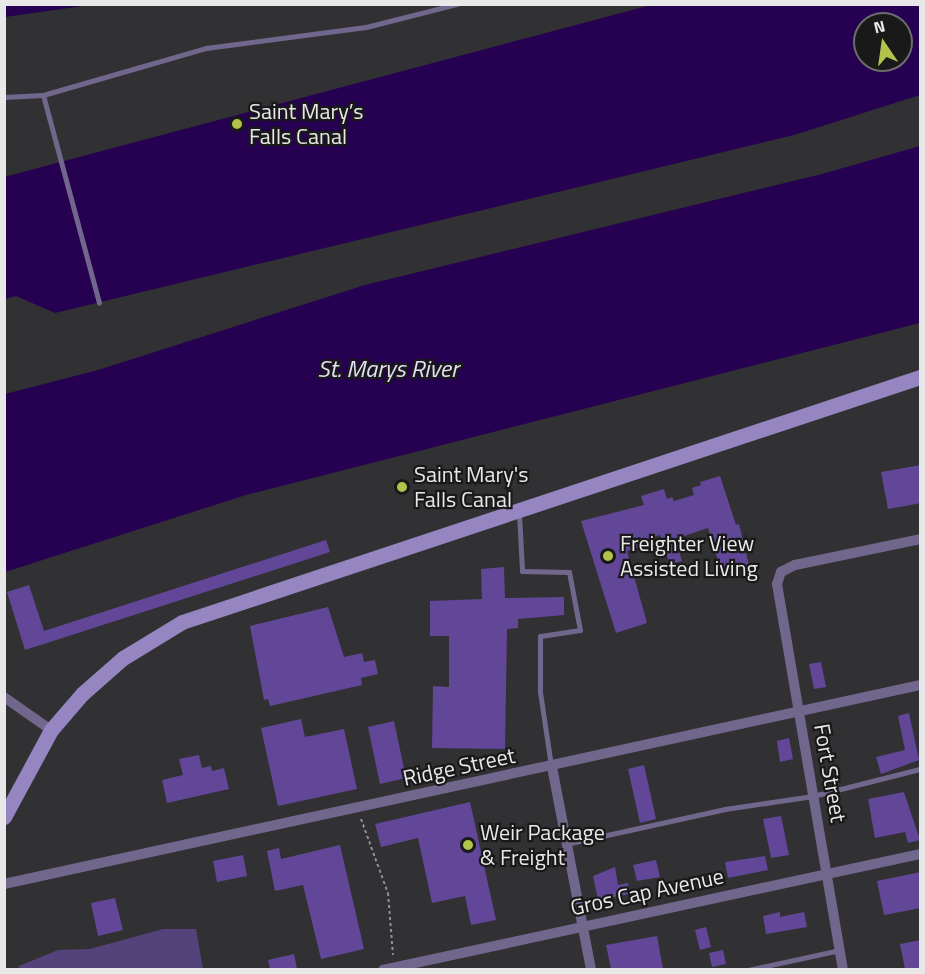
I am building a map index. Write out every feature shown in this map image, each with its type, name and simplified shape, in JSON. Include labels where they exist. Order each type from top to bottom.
[{"type":"street","points":[[6,812],[51,730],[81,694],[123,658],[183,622],[519,513],[921,377]]},
{"type":"street","name":"Fort Street","points":[[843,969],[777,584],[781,572],[795,565],[921,539]]},
{"type":"street","name":"Ridge Street","points":[[4,884],[552,767],[921,685]]},
{"type":"street","points":[[4,697],[51,730]]},
{"type":"street","points":[[552,767],[591,969]]},
{"type":"street","name":"Gros Cap Avenue","points":[[383,969],[921,854]]},
{"type":"lane","points":[[4,97],[43,95],[206,48],[366,27],[458,4]]},
{"type":"lane","points":[[43,95],[99,303]]},
{"type":"lane","points":[[519,513],[522,571],[569,572],[580,630],[540,636],[540,692],[552,767]]},
{"type":"lane","points":[[566,844],[725,809],[813,796],[921,769]]},
{"type":"lane","points":[[748,969],[840,950]]},
{"type":"path","points":[[357,809],[387,893],[388,929],[395,967]]},
{"type":"shaded area","points":[[163,929],[196,929],[203,969],[19,969],[19,966],[58,950],[90,949]]},
{"type":"water","points":[[5,4],[90,4],[90,5],[5,17]]},
{"type":"water","points":[[651,5],[920,5],[920,95],[794,135],[55,313],[16,296],[5,299],[4,177]]},
{"type":"water","name":"St. Marys River","points":[[920,146],[920,323],[246,495],[5,572],[5,394],[98,370],[365,285],[822,174]]},
{"type":"building","points":[[921,465],[921,503],[888,509],[881,472]]},
{"type":"building","name":"Freighter View Assisted Living","points":[[720,476],[736,525],[739,524],[749,565],[722,573],[708,528],[675,539],[682,561],[670,565],[660,535],[640,541],[642,546],[627,551],[647,623],[616,633],[581,521],[644,505],[641,496],[664,489],[667,499],[672,497],[674,501],[694,495],[692,488],[701,485],[700,482]]},
{"type":"building","points":[[326,540],[330,552],[25,650],[7,592],[29,585],[44,631]]},
{"type":"building","points":[[504,567],[505,598],[564,597],[564,615],[518,619],[518,628],[507,629],[505,749],[432,748],[433,686],[449,687],[449,636],[430,636],[430,601],[482,599],[481,569]]},
{"type":"building","points":[[328,607],[344,657],[362,653],[364,662],[375,660],[378,674],[361,678],[362,685],[270,706],[268,699],[264,700],[250,626]]},
{"type":"building","points":[[821,662],[826,687],[814,689],[809,664]]},
{"type":"building","points":[[909,713],[919,760],[881,774],[876,757],[905,750],[898,716]]},
{"type":"building","points":[[301,719],[305,737],[344,729],[357,789],[278,806],[261,728]]},
{"type":"building","points":[[394,721],[406,778],[380,784],[368,727]]},
{"type":"building","points":[[789,738],[793,759],[780,762],[777,741]]},
{"type":"building","points":[[199,755],[202,768],[211,766],[212,771],[224,768],[229,789],[167,803],[162,780],[183,775],[179,759]]},
{"type":"building","points":[[644,765],[656,819],[640,823],[628,769]]},
{"type":"building","points":[[904,792],[920,840],[908,843],[905,832],[875,838],[868,799]]},
{"type":"building","points":[[470,802],[496,920],[471,925],[465,896],[432,903],[418,838],[381,847],[375,824]]},
{"type":"building","points":[[781,816],[789,855],[771,858],[763,819]]},
{"type":"building","points":[[340,845],[364,949],[321,959],[303,885],[275,891],[267,851],[279,848],[281,859]]},
{"type":"building","points":[[243,855],[247,876],[217,882],[213,861]]},
{"type":"building","points":[[765,856],[768,870],[728,878],[725,862]]},
{"type":"building","points":[[656,860],[660,877],[637,881],[633,865]]},
{"type":"building","points":[[615,867],[618,885],[628,883],[630,894],[598,900],[593,876]]},
{"type":"building","points":[[921,872],[921,908],[884,915],[877,881]]},
{"type":"building","points":[[115,898],[123,930],[98,936],[91,903]]},
{"type":"building","points":[[780,912],[780,917],[804,912],[807,927],[766,934],[763,916]]},
{"type":"building","points":[[706,927],[711,947],[700,950],[695,930]]},
{"type":"building","points":[[657,936],[663,969],[611,969],[606,945]]},
{"type":"building","points":[[921,940],[921,969],[905,969],[900,944]]},
{"type":"building","points":[[723,950],[726,964],[712,967],[709,953]]},
{"type":"building","points":[[294,954],[297,969],[270,969],[268,960]]},
{"type":"place","name":"Saint Mary’s Falls Canal","points":[[237,124]]},
{"type":"place","name":"Saint Mary's Falls Canal","points":[[402,487]]},
{"type":"place","name":"Freighter View Assisted Living","points":[[608,556]]},
{"type":"place","name":"Weir Package & Freight","points":[[468,845]]}]
